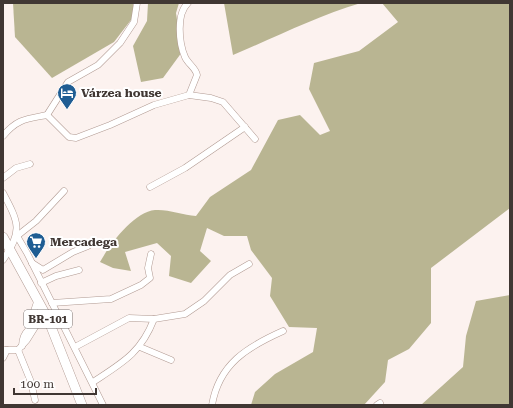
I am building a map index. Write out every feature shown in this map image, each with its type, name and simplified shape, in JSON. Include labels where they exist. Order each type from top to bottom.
[{"type":"highway","name":"BR-101","points":[[3,237],[48,319],[82,405]]},
{"type":"street","points":[[3,136],[16,123],[22,120],[47,115],[68,82],[98,65],[120,43],[134,22],[137,3]]},
{"type":"street","points":[[188,3],[184,6],[181,18],[182,46],[185,57],[198,75],[189,95]]},
{"type":"street","points":[[47,115],[69,137],[76,138],[110,125],[154,105],[189,95],[211,98],[223,102],[255,139]]},
{"type":"street","points":[[150,187],[185,168],[245,127]]},
{"type":"street","points":[[3,178],[16,168],[30,164]]},
{"type":"street","points":[[3,260],[17,236],[44,214],[64,191]]},
{"type":"street","points":[[3,193],[14,214],[17,236],[93,382],[103,405]]},
{"type":"street","points":[[40,281],[43,270],[73,252],[88,246]]},
{"type":"street","points":[[52,303],[65,300],[102,301],[127,292],[147,282],[150,278],[148,268],[151,254]]},
{"type":"street","points":[[32,263],[43,270]]},
{"type":"street","points":[[75,347],[129,318],[154,318],[185,314],[195,309],[222,282],[249,264]]},
{"type":"street","points":[[40,281],[79,270]]},
{"type":"street","points":[[37,324],[34,311],[38,299]]},
{"type":"street","points":[[93,382],[130,356],[140,347],[154,318]]},
{"type":"street","points":[[3,358],[5,350],[20,348],[37,324],[48,319]]},
{"type":"street","points":[[212,405],[218,381],[231,363],[267,338],[283,331]]},
{"type":"street","points":[[140,347],[171,360]]},
{"type":"street","points":[[20,348],[35,400]]},
{"type":"shaded area","points":[[13,3],[133,3],[134,16],[114,42],[52,78],[15,37]]},
{"type":"shaded area","points":[[148,3],[179,3],[176,13],[182,52],[163,78],[141,82],[133,46],[147,21]]},
{"type":"shaded area","points":[[224,3],[361,3],[313,20],[233,55]]},
{"type":"shaded area","points":[[382,3],[510,3],[510,208],[431,268],[431,323],[409,349],[388,360],[385,382],[364,405],[251,405],[255,392],[275,374],[313,352],[317,328],[289,327],[270,296],[272,278],[251,250],[247,236],[224,236],[207,228],[200,251],[211,261],[191,283],[169,276],[171,256],[157,243],[125,252],[131,271],[113,268],[100,262],[123,230],[139,216],[147,212],[160,210],[196,216],[210,197],[251,170],[278,120],[300,115],[320,135],[330,131],[309,89],[314,63],[359,51],[398,22]]},
{"type":"shaded area","points":[[510,295],[510,405],[421,405],[463,367],[466,336],[476,301]]},
{"type":"place","name":"Várzea house","points":[[67,110]]},
{"type":"place","name":"Mercadega","points":[[36,259]]}]
